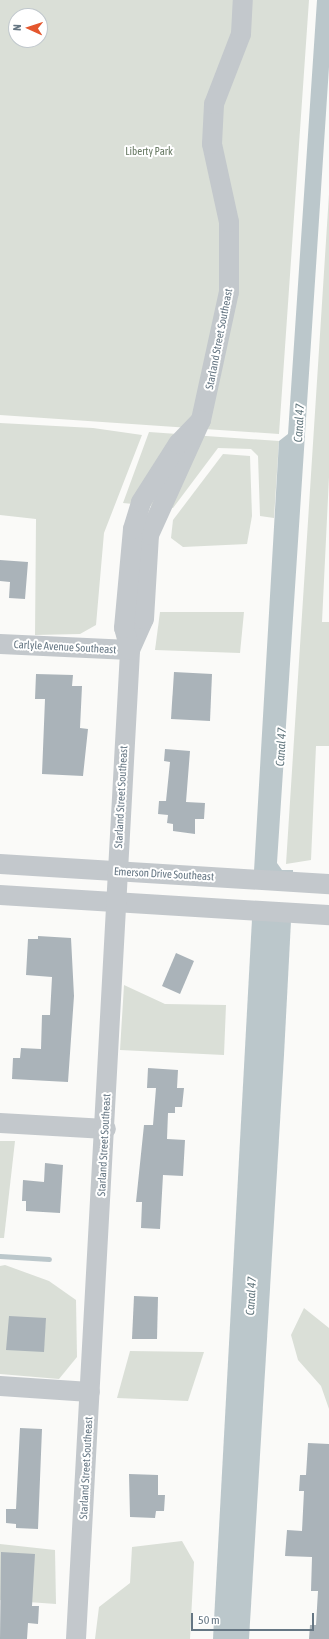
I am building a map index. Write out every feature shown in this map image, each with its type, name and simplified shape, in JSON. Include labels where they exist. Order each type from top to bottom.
[{"type":"street","name":"Starland Street Southeast","points":[[76,1639],[106,1129],[115,902],[130,650],[144,619],[149,535],[201,420],[229,292],[229,222],[212,144],[214,104],[241,34],[242,0]]},
{"type":"street","name":"Carlyle Avenue Southeast","points":[[0,644],[130,650]]},
{"type":"street","name":"Emerson Drive Southeast","points":[[0,864],[329,884]]},
{"type":"street","points":[[0,895],[329,915]]},
{"type":"street","points":[[0,1123],[106,1129]]},
{"type":"street","points":[[0,1386],[90,1392]]},
{"type":"green space","name":"Liberty Park","points":[[0,0],[309,0],[279,434],[0,415]]},
{"type":"green space","points":[[329,194],[329,477],[322,622],[329,622],[329,746],[316,746],[311,860],[286,864]]},
{"type":"green space","points":[[0,423],[93,428],[142,435],[104,533],[96,625],[80,634],[35,635],[36,519],[0,515]]},
{"type":"green space","points":[[149,432],[279,441],[274,518],[260,516],[258,456],[251,449],[218,448],[173,508],[123,503]]},
{"type":"green space","points":[[223,454],[250,456],[252,516],[247,544],[183,547],[171,538],[173,520]]},
{"type":"green space","points":[[160,612],[244,612],[240,653],[155,650]]},
{"type":"green space","points":[[124,985],[165,1004],[226,1005],[224,1055],[120,1050]]},
{"type":"green space","points":[[0,1141],[15,1141],[4,1238],[0,1238]]},
{"type":"green space","points":[[5,1265],[49,1281],[76,1300],[77,1357],[59,1379],[0,1374],[0,1266]]},
{"type":"green space","points":[[304,1308],[329,1328],[329,1409],[321,1386],[298,1360],[291,1335]]},
{"type":"green space","points":[[130,1351],[204,1352],[188,1401],[117,1398]]},
{"type":"green space","points":[[182,1541],[194,1562],[190,1639],[95,1639],[99,1607],[130,1583],[132,1547]]},
{"type":"green space","points":[[0,1544],[55,1550],[56,1604],[0,1600]]},
{"type":"water","name":"Canal 47","points":[[317,0],[329,0],[329,67],[277,863],[282,870],[293,870],[293,873],[254,871],[279,441],[288,434]]},
{"type":"water","name":"Canal 47","points":[[252,919],[291,921],[284,1055],[249,1639],[213,1639]]},
{"type":"building","points":[[0,560],[28,562],[25,599],[9,598],[10,582],[0,581]]},
{"type":"building","points":[[174,672],[212,674],[210,721],[171,719]]},
{"type":"building","points":[[36,674],[73,675],[72,686],[82,686],[80,728],[88,729],[83,776],[42,774],[45,699],[35,699]]},
{"type":"building","points":[[165,749],[190,751],[186,802],[205,803],[204,819],[195,819],[195,834],[173,831],[173,824],[167,823],[168,815],[158,814],[159,801],[166,801],[170,762],[164,761]]},
{"type":"building","points":[[38,936],[71,938],[74,996],[68,1082],[12,1079],[13,1058],[20,1058],[21,1048],[41,1049],[42,1015],[50,1015],[52,977],[26,975],[28,939],[38,939]]},
{"type":"building","points":[[176,953],[194,961],[180,994],[162,986]]},
{"type":"building","points":[[148,1068],[178,1070],[177,1088],[184,1088],[182,1107],[175,1107],[175,1113],[168,1113],[167,1139],[185,1140],[183,1176],[163,1175],[160,1229],[141,1228],[142,1202],[136,1202],[144,1125],[153,1125],[156,1088],[147,1088]]},
{"type":"building","points":[[45,1163],[63,1165],[60,1213],[26,1211],[26,1201],[22,1201],[23,1180],[44,1182]]},
{"type":"building","points":[[134,1296],[158,1297],[157,1339],[132,1339]]},
{"type":"building","points":[[9,1316],[46,1318],[44,1352],[6,1350]]},
{"type":"building","points":[[20,1428],[42,1429],[38,1529],[16,1528],[16,1524],[6,1523],[6,1509],[16,1509]]},
{"type":"building","points":[[308,1443],[329,1444],[329,1639],[309,1639],[310,1625],[316,1625],[318,1591],[311,1591],[312,1557],[285,1556],[287,1530],[302,1531],[304,1491],[299,1491],[300,1475],[306,1475]]},
{"type":"building","points":[[129,1474],[158,1475],[158,1495],[165,1495],[164,1511],[156,1511],[155,1518],[130,1517]]},
{"type":"building","points":[[1,1552],[35,1554],[32,1606],[39,1606],[38,1624],[28,1623],[27,1639],[0,1639]]},
{"type":"waterway","points":[[0,1256],[49,1259]]}]
